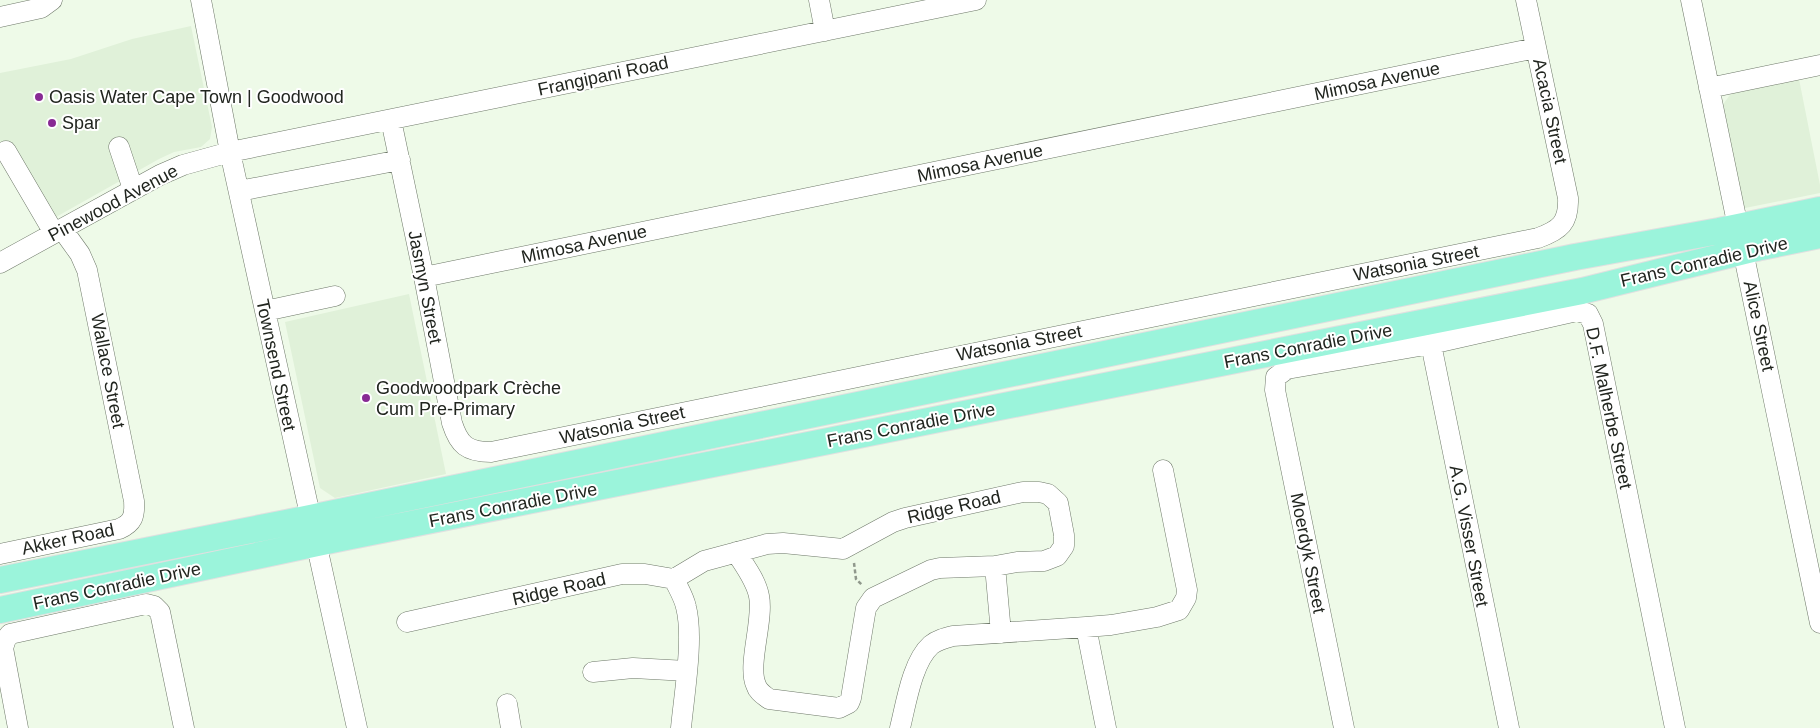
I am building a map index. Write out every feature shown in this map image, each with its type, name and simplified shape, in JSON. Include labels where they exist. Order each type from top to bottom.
[{"type":"main road","name":"Frans Conradie Drive","points":[[0,580],[1575,257],[1820,210]]},
{"type":"main road","name":"Frans Conradie Drive","points":[[0,610],[317,543],[1582,291],[1820,235]]},
{"type":"street","points":[[1,13],[41,8],[52,0]]},
{"type":"street","name":"Townsend Street","points":[[201,0],[230,152],[357,728]]},
{"type":"street","points":[[819,0],[825,31]]},
{"type":"street","name":"Frangipani Road","points":[[230,152],[976,0]]},
{"type":"street","name":"Acacia Street","points":[[1526,0],[1568,198],[1568,214],[1564,221]]},
{"type":"street","name":"Alice Street","points":[[1691,0],[1820,623]]},
{"type":"street","name":"Mimosa Avenue","points":[[424,277],[1536,48]]},
{"type":"street","points":[[1709,88],[1820,65]]},
{"type":"street","name":"Jasmyn Street","points":[[392,120],[452,423],[461,443],[469,449]]},
{"type":"street","points":[[119,146],[133,189]]},
{"type":"street","name":"Wallace Street","points":[[6,151],[58,231],[80,254],[87,270],[134,501],[133,519]]},
{"type":"street","name":"Pinewood Avenue","points":[[0,263],[133,189],[172,170],[230,152]]},
{"type":"street","points":[[239,191],[400,160]]},
{"type":"street","name":"Watsonia Street","points":[[469,449],[481,452],[505,450],[1538,238],[1558,228],[1564,221]]},
{"type":"street","points":[[265,311],[335,296]]},
{"type":"street","name":"D.F. Malherbe Street","points":[[1276,377],[1287,368],[1431,344],[1577,311],[1588,314],[1591,319],[1675,728]]},
{"type":"street","name":"A.G. Visser Street","points":[[1431,344],[1509,728]]},
{"type":"street","name":"Moerdyk Street","points":[[1276,377],[1275,390],[1344,728]]},
{"type":"street","points":[[900,728],[917,666],[922,656],[933,644],[953,636],[1111,625],[1157,617],[1178,610],[1183,604],[1187,590],[1163,470]]},
{"type":"street","name":"Ridge Road","points":[[407,622],[622,574],[645,574],[674,579],[704,561],[767,544],[783,543],[834,549],[846,548],[905,518],[1023,492],[1048,494],[1058,503],[1064,535],[1064,546],[1061,552],[1052,559],[995,566],[940,568],[931,570],[873,598]]},
{"type":"street","name":"Akker Road","points":[[0,554],[119,529],[129,525],[133,519]]},
{"type":"street","points":[[736,552],[755,583],[760,598],[754,676],[756,686],[769,699],[828,708],[839,708],[848,703],[866,608],[873,598]]},
{"type":"street","points":[[995,566],[1001,633]]},
{"type":"street","points":[[674,579],[687,609],[689,637],[681,728]]},
{"type":"street","points":[[18,728],[3,648],[10,634],[146,604],[157,608],[161,617],[184,728]]},
{"type":"street","points":[[1086,628],[1106,728]]},
{"type":"street","points":[[593,672],[633,668],[687,671]]},
{"type":"street","points":[[507,704],[511,728]]},
{"type":"path","points":[[846,548],[854,562],[856,579],[873,598]]},
{"type":"shaded area","points":[[191,26],[212,127],[210,139],[201,147],[174,152],[159,159],[40,226],[0,156],[0,73],[71,59],[132,39]]},
{"type":"shaded area","points":[[1799,79],[1820,193],[1745,208],[1742,204],[1723,108],[1724,103],[1735,92]]},
{"type":"shaded area","name":"Goodwoodpark Crèche Cum Pre-Primary","points":[[409,294],[446,474],[335,498],[320,488],[285,322]]},
{"type":"place","name":"Oasis Water Cape Town | Goodwood","points":[[39,97]]},
{"type":"place","name":"Spar","points":[[52,123]]},
{"type":"place","name":"Goodwoodpark Crèche Cum Pre-Primary","points":[[366,398]]}]
